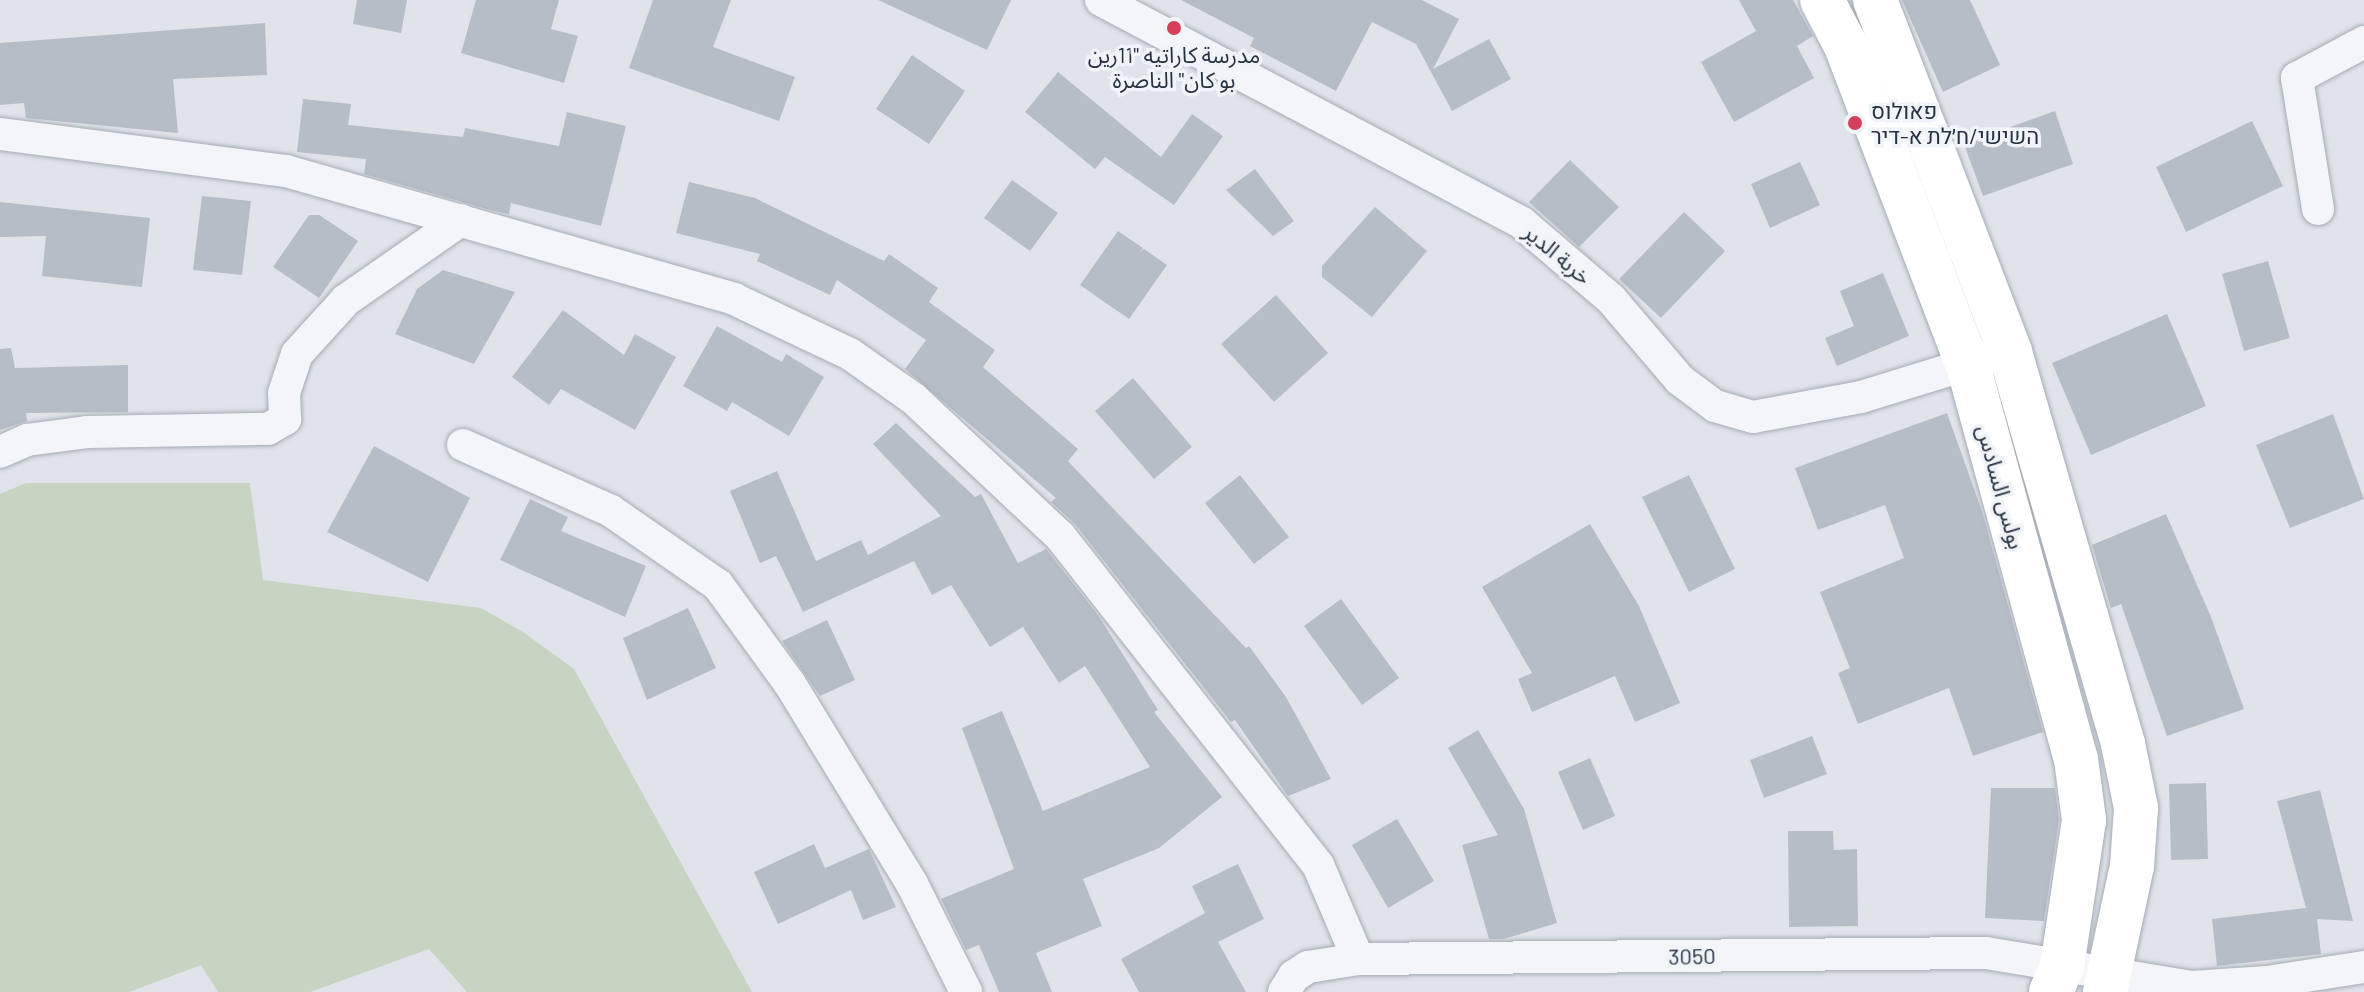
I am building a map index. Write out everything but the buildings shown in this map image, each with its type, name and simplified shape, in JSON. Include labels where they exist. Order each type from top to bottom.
[{"type":"street","name":"خربة الدير","points":[[1101,0],[1522,223],[1611,299],[1680,380],[1715,406],[1753,417],[1861,397],[2010,352]]},
{"type":"street","name":"بولس السادس","points":[[1822,0],[1846,46],[1968,365],[2076,759],[2084,820],[2056,980]]},
{"type":"street","name":"بولس السادس","points":[[1875,0],[2010,352],[2123,744],[2136,808],[2132,866],[2108,984]]},
{"type":"street","points":[[2318,209],[2297,78],[2364,42]]},
{"type":"street","points":[[0,134],[286,171],[734,299],[850,354],[914,399],[1060,536],[1210,723],[1318,865],[1358,959]]},
{"type":"street","points":[[0,452],[27,440],[88,432],[268,429],[285,419],[284,393],[297,354],[346,300],[461,220]]},
{"type":"street","points":[[463,445],[611,511],[718,585],[751,626],[823,737],[912,884],[966,992]]},
{"type":"street","name":"3050","points":[[1284,992],[1294,976],[1308,967],[1358,959],[1986,953],[2056,980],[2192,987],[2267,982],[2364,967]]},
{"type":"green space","points":[[26,483],[250,483],[263,580],[481,608],[523,632],[574,669],[752,992],[467,992],[429,949],[310,992],[218,992],[201,965],[129,992],[0,992],[0,494]]},
{"type":"place","name":"مدرسة كاراتيه \"11رين بو كان\" الناصرة","points":[[1174,28]]},
{"type":"place","name":"פאולוס השישי/ח׳לת א-דיר","points":[[1855,123]]}]
